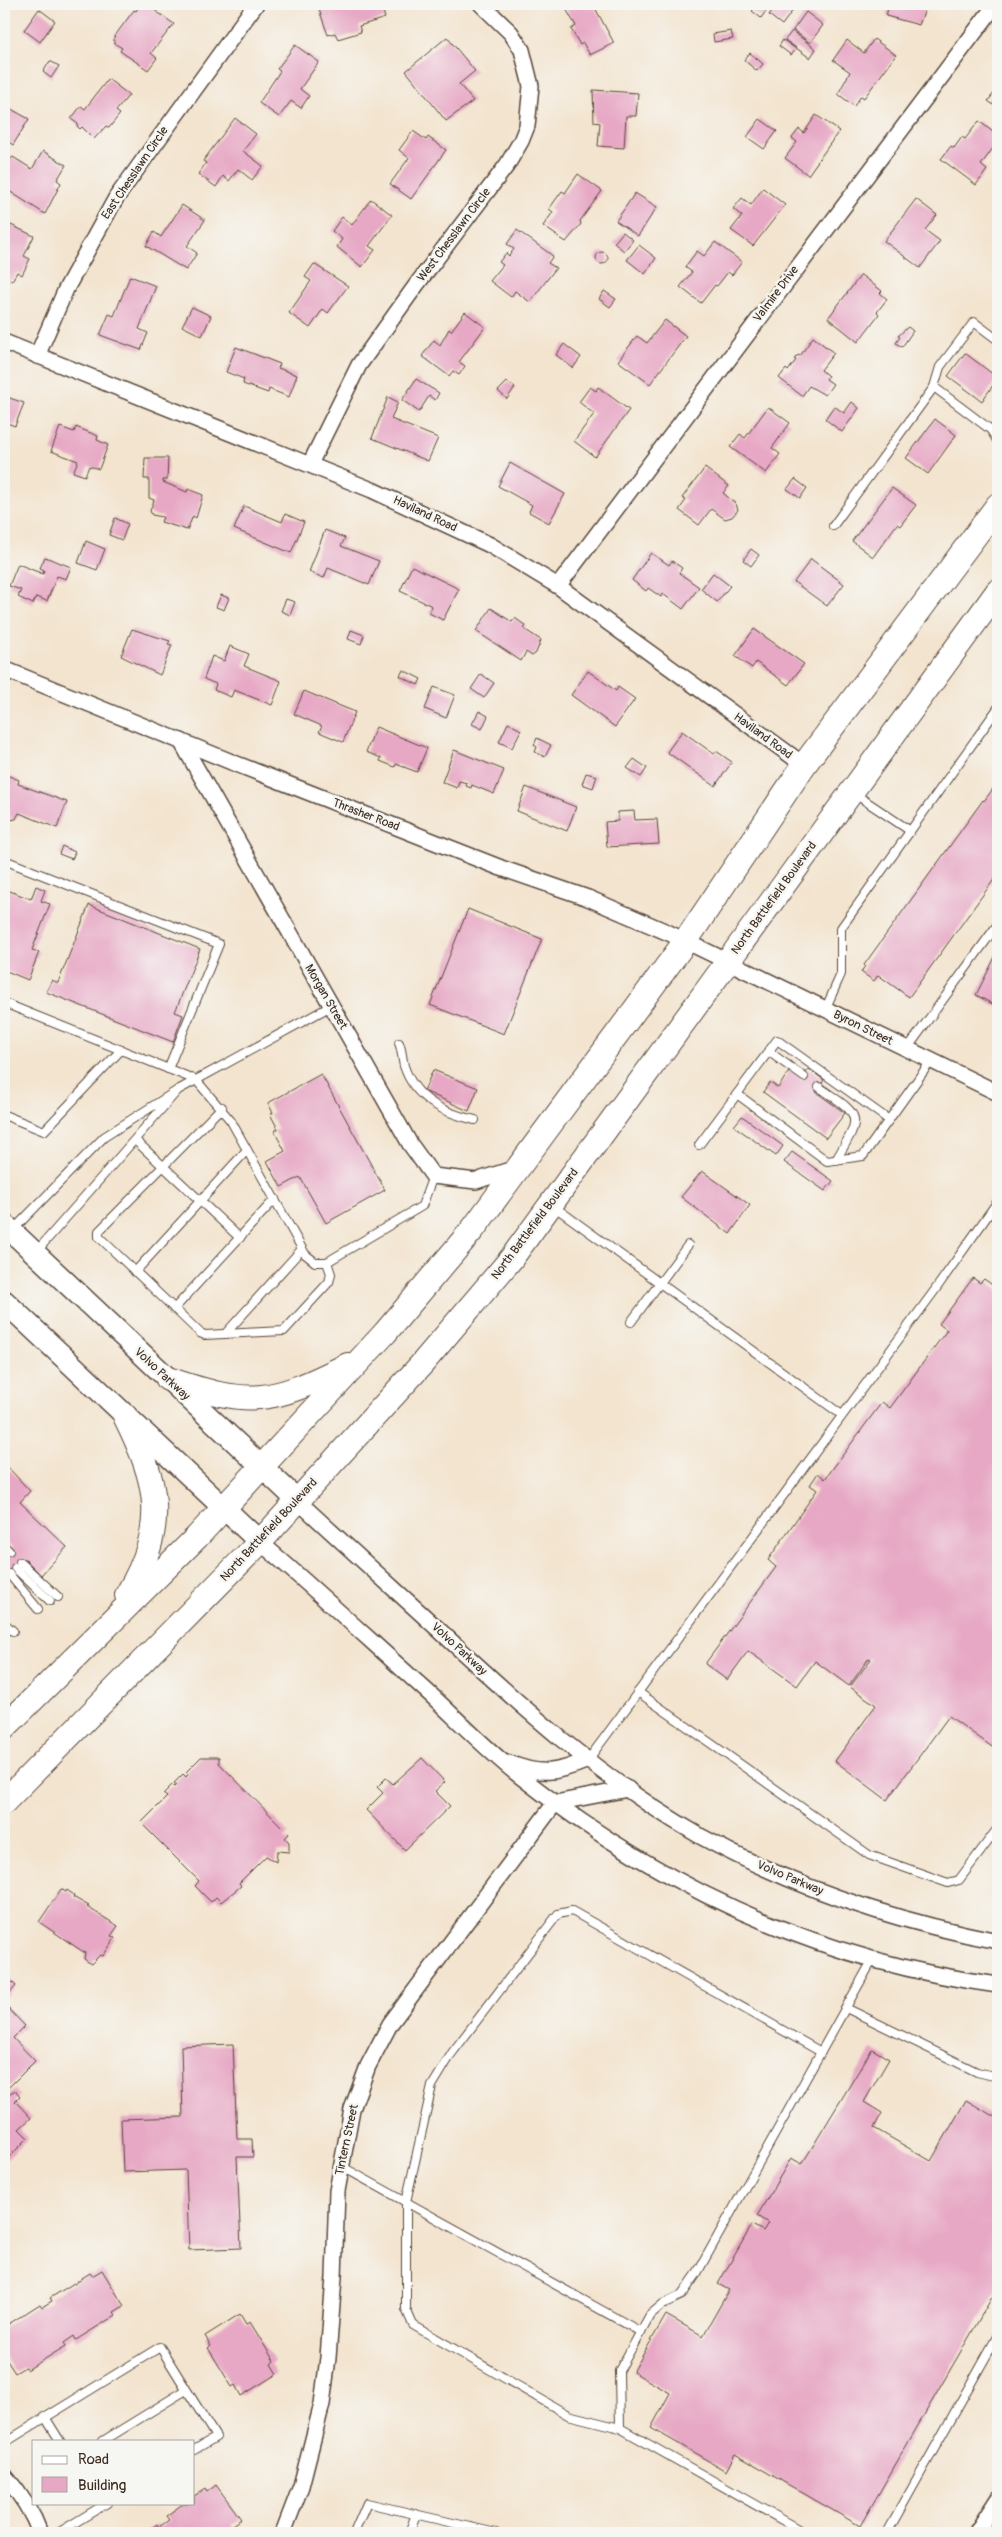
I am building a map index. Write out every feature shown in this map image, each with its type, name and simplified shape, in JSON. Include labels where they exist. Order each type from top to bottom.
[{"type":"main road","points":[[4,1728],[224,1508],[367,1352],[473,1229],[516,1168],[685,942],[804,765],[998,504]]},
{"type":"main road","name":"North Battlefield Boulevard","points":[[4,1802],[260,1542],[421,1365],[511,1259],[998,591]]},
{"type":"main road","name":"Volvo Parkway","points":[[8,1228],[297,1500]]},
{"type":"main road","points":[[4,1301],[260,1542]]},
{"type":"main road","points":[[168,1378],[224,1396],[256,1399],[284,1394],[306,1386],[367,1352]]},
{"type":"main road","points":[[110,1622],[143,1567],[152,1539],[155,1510],[154,1494],[147,1463],[125,1416]]},
{"type":"street","name":"East Chesslawn Circle","points":[[37,356],[66,289],[116,198],[256,4]]},
{"type":"street","name":"West Chesslawn Circle","points":[[310,464],[359,365],[417,284],[507,165],[521,141],[527,126],[531,86],[522,50],[511,32],[481,4]]},
{"type":"street","name":"Valmire Drive","points":[[558,586],[996,4]]},
{"type":"street","name":"Haviland Road","points":[[4,342],[310,464],[474,537],[558,586],[804,765]]},
{"type":"street","name":"Thrasher Road","points":[[4,669],[484,861],[588,898],[728,962]]},
{"type":"street","name":"Morgan Street","points":[[181,741],[410,1144],[433,1176]]},
{"type":"street","name":"Byron Street","points":[[728,962],[998,1094]]},
{"type":"street","points":[[433,1176],[476,1181],[516,1168]]},
{"type":"street","name":"Volvo Parkway","points":[[297,1500],[501,1688],[588,1760],[628,1789],[700,1835],[762,1867],[825,1894],[890,1916],[998,1941]]},
{"type":"street","points":[[260,1542],[501,1759],[555,1803],[637,1858],[726,1907],[826,1946],[873,1960],[974,1982],[998,1985]]},
{"type":"street","points":[[501,1759],[522,1768],[549,1772],[560,1771],[588,1760]]},
{"type":"street","points":[[555,1803],[628,1789]]},
{"type":"street","name":"Tintern Street","points":[[283,2533],[301,2486],[322,2404],[328,2358],[334,2277],[336,2190],[352,2109],[368,2066],[390,2024],[555,1803]]},
{"type":"street","points":[[4,2475],[17,2490],[35,2520],[40,2533]]},
{"type":"street","points":[[976,2533],[998,2500]]},
{"type":"lane","points":[[833,526],[934,387],[940,367],[974,322],[998,340]]},
{"type":"lane","points":[[934,387],[994,431],[998,442]]},
{"type":"lane","points":[[825,1010],[841,974],[841,928],[909,830],[998,708]]},
{"type":"lane","points":[[851,791],[909,830]]},
{"type":"lane","points":[[4,860],[220,944],[168,1069]]},
{"type":"lane","points":[[907,1050],[998,924]]},
{"type":"lane","points":[[4,1003],[196,1080],[222,1108],[302,1249],[315,1262],[327,1262],[422,1206],[433,1176]]},
{"type":"lane","points":[[8,1228],[104,1137],[178,1090],[331,1006]]},
{"type":"lane","points":[[698,1145],[777,1040],[889,1120]]},
{"type":"lane","points":[[399,1043],[407,1073],[421,1096],[430,1104],[475,1120]]},
{"type":"lane","points":[[4,1115],[44,1131],[121,1050]]},
{"type":"lane","points":[[768,1051],[804,1077]]},
{"type":"lane","points":[[736,1094],[827,1160],[863,1156],[932,1061]]},
{"type":"lane","points":[[819,1087],[847,1107],[855,1120],[854,1129],[836,1160]]},
{"type":"lane","points":[[35,1254],[178,1090]]},
{"type":"lane","points":[[222,1108],[98,1234],[102,1241],[200,1333],[284,1330],[328,1282],[331,1274],[327,1262]]},
{"type":"lane","points":[[135,1140],[240,1238]]},
{"type":"lane","points":[[135,1272],[247,1150]]},
{"type":"lane","points":[[174,1309],[275,1199]]},
{"type":"lane","points":[[588,1760],[989,1216],[998,1201]]},
{"type":"lane","points":[[551,1204],[842,1415]]},
{"type":"lane","points":[[631,1322],[688,1245]]},
{"type":"lane","points":[[226,1333],[302,1249]]},
{"type":"lane","points":[[15,1568],[58,1597]]},
{"type":"lane","points":[[15,1568],[50,1601]]},
{"type":"lane","points":[[15,1568],[38,1609]]},
{"type":"lane","points":[[4,1622],[13,1631]]},
{"type":"lane","points":[[638,1692],[869,1854],[948,1883],[959,1880],[998,1828]]},
{"type":"lane","points":[[805,2533],[620,2428],[568,2415],[413,2325],[406,2309],[406,2202],[432,2086],[452,2053],[558,1914],[572,1911],[821,2052]]},
{"type":"lane","points":[[620,2428],[619,2371],[650,2315],[663,2304],[682,2295],[696,2275],[873,1960]]},
{"type":"lane","points":[[846,2008],[977,2072],[998,2077]]},
{"type":"lane","points":[[341,2166],[641,2332]]},
{"type":"lane","points":[[887,2533],[998,2335]]},
{"type":"lane","points":[[4,2442],[160,2347],[216,2437],[195,2449]]},
{"type":"lane","points":[[105,2440],[186,2390]]},
{"type":"lane","points":[[45,2417],[59,2440]]},
{"type":"lane","points":[[354,2533],[367,2503],[496,2533]]},
{"type":"lane","points":[[58,2533],[102,2505]]},
{"type":"lane","points":[[409,2533],[416,2514]]},
{"type":"building","points":[[141,4],[146,4],[174,24],[151,53],[157,58],[148,70],[120,51],[122,48],[114,43],[114,37],[134,10],[136,11]]},
{"type":"building","points":[[317,4],[381,4],[385,18],[359,26],[361,32],[338,39],[335,33],[328,35]]},
{"type":"building","points":[[576,4],[593,4],[614,43],[590,55],[583,43],[580,45],[571,29],[576,26],[566,9]]},
{"type":"building","points":[[758,4],[771,4],[761,18],[752,11]]},
{"type":"building","points":[[777,4],[784,4],[793,10],[782,25],[769,15]]},
{"type":"building","points":[[889,4],[927,4],[919,25],[886,16]]},
{"type":"building","points":[[39,9],[55,21],[40,42],[24,30]]},
{"type":"building","points":[[806,12],[823,25],[810,43],[793,30]]},
{"type":"building","points":[[731,31],[733,39],[714,42],[713,34]]},
{"type":"building","points":[[792,31],[816,49],[810,58],[785,40]]},
{"type":"building","points":[[447,37],[475,71],[459,84],[473,101],[446,121],[406,71]]},
{"type":"building","points":[[874,39],[896,55],[864,98],[861,96],[854,106],[838,94],[850,72],[833,60],[847,40],[864,53]]},
{"type":"building","points":[[783,40],[796,49],[791,55],[779,46]]},
{"type":"building","points":[[295,45],[319,62],[300,89],[309,96],[301,108],[291,101],[279,117],[259,103],[280,71],[277,69]]},
{"type":"building","points":[[750,53],[763,64],[757,71],[744,60]]},
{"type":"building","points":[[50,61],[59,66],[51,78],[43,72]]},
{"type":"building","points":[[108,79],[129,95],[116,111],[120,114],[109,128],[106,126],[94,139],[82,127],[80,129],[77,126],[78,124],[71,119],[81,106],[85,109]]},
{"type":"building","points":[[998,88],[998,108],[988,101]]},
{"type":"building","points":[[593,90],[638,93],[636,116],[626,116],[624,148],[598,146],[600,123],[594,122]]},
{"type":"building","points":[[4,105],[29,119],[13,145],[9,142],[4,151]]},
{"type":"building","points":[[816,115],[839,131],[808,175],[785,158],[797,142],[792,138],[799,129],[804,133]]},
{"type":"building","points":[[235,118],[256,134],[243,151],[263,166],[252,180],[238,169],[229,181],[223,176],[216,187],[198,174],[206,163],[203,161]]},
{"type":"building","points":[[760,119],[777,131],[764,149],[747,137]]},
{"type":"building","points":[[979,121],[998,136],[998,141],[981,165],[987,170],[976,185],[941,159],[951,146],[954,148],[962,137],[965,139]]},
{"type":"building","points":[[413,131],[426,140],[428,137],[446,150],[411,199],[390,184],[409,158],[399,150]]},
{"type":"building","points":[[43,151],[66,165],[57,180],[61,183],[45,214],[9,191],[7,194],[4,192],[4,167],[7,162],[13,157],[32,169]]},
{"type":"building","points":[[578,174],[602,191],[580,221],[581,224],[566,242],[543,226],[553,212],[549,209],[562,191],[565,193]]},
{"type":"building","points":[[763,188],[785,205],[753,246],[731,230],[742,216],[733,209],[742,198],[751,205]]},
{"type":"building","points":[[635,193],[657,207],[638,236],[616,221]]},
{"type":"building","points":[[371,199],[392,215],[369,246],[375,250],[362,267],[337,247],[342,239],[332,231],[342,217],[352,225]]},
{"type":"building","points":[[916,199],[937,215],[925,230],[940,241],[920,268],[884,241]]},
{"type":"building","points":[[182,205],[205,220],[187,246],[197,253],[186,270],[146,246],[154,232],[161,237]]},
{"type":"building","points":[[11,225],[34,236],[24,256],[30,259],[22,275],[17,272],[12,281],[9,279],[4,290],[4,241]]},
{"type":"building","points":[[517,230],[553,256],[548,263],[556,268],[530,302],[515,291],[511,297],[490,281],[503,265],[499,262],[506,253],[509,256],[514,249],[507,244]]},
{"type":"building","points":[[623,232],[633,240],[624,251],[614,243]]},
{"type":"building","points":[[715,242],[742,262],[732,275],[728,272],[717,286],[715,285],[701,303],[680,287],[692,272],[685,267],[697,251],[704,256]]},
{"type":"building","points":[[639,245],[656,258],[645,274],[627,260]]},
{"type":"building","points":[[600,252],[604,252],[608,258],[604,264],[600,264],[596,260],[596,256]]},
{"type":"building","points":[[314,264],[348,286],[328,313],[323,309],[310,328],[289,313],[311,281],[305,277]]},
{"type":"building","points":[[861,275],[882,291],[880,293],[887,299],[877,312],[879,314],[858,342],[828,318]]},
{"type":"building","points":[[130,276],[156,286],[139,329],[148,333],[141,350],[100,335],[109,314],[114,316]]},
{"type":"building","points":[[604,291],[616,299],[610,307],[599,299]]},
{"type":"building","points":[[192,307],[211,316],[202,336],[182,326]]},
{"type":"building","points":[[465,312],[485,327],[459,362],[465,366],[459,375],[453,371],[449,376],[422,356],[434,340],[440,345],[449,329],[451,331]]},
{"type":"building","points":[[665,320],[686,336],[650,384],[618,361],[637,336],[647,343]]},
{"type":"building","points":[[908,327],[913,331],[902,347],[896,343],[900,337],[898,336]]},
{"type":"building","points":[[813,337],[834,353],[821,370],[828,376],[826,379],[833,384],[825,395],[809,386],[802,396],[779,378],[786,369],[788,371],[796,360],[794,359],[798,355],[800,356]]},
{"type":"building","points":[[564,344],[581,357],[573,368],[556,355]]},
{"type":"building","points":[[236,347],[280,364],[278,368],[297,375],[289,397],[269,389],[268,393],[243,384],[244,379],[226,372]]},
{"type":"building","points":[[965,353],[998,378],[982,401],[948,376]]},
{"type":"building","points":[[416,379],[439,393],[435,400],[429,396],[419,412],[402,400]]},
{"type":"building","points":[[507,382],[515,387],[507,399],[498,391]]},
{"type":"building","points":[[590,387],[596,391],[598,387],[629,410],[595,457],[574,441],[594,414],[579,402]]},
{"type":"building","points":[[4,396],[24,403],[15,426],[4,422]]},
{"type":"building","points":[[388,397],[398,402],[391,419],[438,438],[428,461],[372,438]]},
{"type":"building","points":[[852,402],[859,408],[842,432],[825,419],[834,406],[844,413]]},
{"type":"building","points":[[768,407],[790,423],[772,448],[780,454],[766,473],[730,447],[740,434],[745,438]]},
{"type":"building","points":[[935,419],[956,435],[928,474],[906,458]]},
{"type":"building","points":[[60,427],[74,432],[76,427],[98,436],[97,440],[108,445],[99,469],[89,466],[85,476],[73,472],[78,461],[51,451]]},
{"type":"building","points":[[145,458],[168,458],[167,480],[163,480],[163,482],[187,492],[188,489],[203,495],[196,518],[193,516],[187,530],[161,522],[163,517],[152,515],[150,511],[154,500],[149,498],[149,479],[144,479]]},
{"type":"building","points":[[510,463],[565,494],[549,523],[529,512],[532,505],[498,486]]},
{"type":"building","points":[[705,468],[729,486],[723,493],[736,504],[738,510],[732,517],[725,519],[711,509],[699,525],[679,510],[686,500],[682,498]]},
{"type":"building","points":[[795,479],[807,488],[800,498],[787,489]]},
{"type":"building","points":[[892,488],[916,505],[900,526],[897,524],[873,557],[852,541]]},
{"type":"building","points":[[244,506],[282,522],[285,514],[304,522],[291,553],[234,529]]},
{"type":"building","points":[[115,518],[128,524],[122,540],[109,535]]},
{"type":"building","points":[[325,530],[345,538],[341,546],[379,561],[369,585],[328,568],[324,578],[309,572]]},
{"type":"building","points":[[86,541],[105,549],[97,570],[78,563]]},
{"type":"building","points":[[751,549],[759,555],[751,566],[743,560]]},
{"type":"building","points":[[651,553],[669,565],[672,561],[682,568],[679,573],[699,587],[683,609],[663,594],[661,597],[648,588],[646,591],[632,580]]},
{"type":"building","points":[[45,557],[71,567],[66,579],[57,576],[47,601],[36,597],[33,604],[18,597],[21,590],[9,586],[18,564],[43,574],[44,570],[40,568]]},
{"type":"building","points":[[811,559],[844,584],[827,606],[794,582]]},
{"type":"building","points":[[412,566],[459,589],[443,620],[429,613],[432,606],[400,591]]},
{"type":"building","points":[[713,573],[730,586],[717,602],[701,589]]},
{"type":"building","points":[[221,595],[229,598],[224,610],[216,607]]},
{"type":"building","points":[[286,599],[295,602],[290,615],[281,611]]},
{"type":"building","points":[[491,608],[512,622],[515,618],[526,626],[524,629],[541,640],[536,653],[532,656],[526,652],[521,661],[476,631]]},
{"type":"building","points":[[132,629],[170,641],[168,644],[172,645],[160,675],[121,656]]},
{"type":"building","points":[[754,629],[804,664],[788,685],[756,662],[752,668],[735,656]]},
{"type":"building","points":[[351,630],[364,635],[361,644],[348,639]]},
{"type":"building","points":[[230,646],[249,654],[244,666],[281,681],[272,705],[234,690],[231,697],[214,690],[216,684],[204,679],[212,656],[224,661]]},
{"type":"building","points":[[403,670],[421,679],[418,685],[400,676]]},
{"type":"building","points":[[588,671],[616,691],[618,687],[635,699],[615,727],[571,695]]},
{"type":"building","points":[[481,674],[494,683],[484,698],[471,689]]},
{"type":"building","points":[[434,687],[455,695],[446,718],[425,709]]},
{"type":"building","points":[[304,691],[355,712],[343,742],[319,732],[322,726],[294,714]]},
{"type":"building","points":[[479,711],[488,716],[482,729],[472,724]]},
{"type":"building","points":[[508,723],[521,730],[512,748],[499,742]]},
{"type":"building","points":[[376,727],[427,748],[417,772],[396,764],[395,767],[380,761],[381,758],[366,752]]},
{"type":"building","points":[[682,731],[714,754],[716,751],[732,762],[715,786],[667,752]]},
{"type":"building","points":[[537,738],[551,745],[545,757],[535,752],[537,747],[534,745]]},
{"type":"building","points":[[454,750],[504,770],[494,794],[472,785],[471,788],[466,786],[467,783],[459,781],[457,788],[442,782]]},
{"type":"building","points":[[634,759],[647,768],[641,777],[627,768]]},
{"type":"building","points":[[586,773],[597,776],[593,788],[582,784]]},
{"type":"building","points":[[4,774],[19,780],[18,784],[67,802],[57,828],[19,813],[16,819],[10,820],[11,817],[7,816],[10,809],[4,807]]},
{"type":"building","points":[[998,782],[998,874],[909,997],[878,975],[874,981],[861,972],[864,965]]},
{"type":"building","points":[[526,787],[576,807],[567,831],[517,811]]},
{"type":"building","points":[[634,811],[635,820],[657,819],[659,844],[607,847],[605,822],[618,821],[618,812]]},
{"type":"building","points":[[62,846],[75,852],[72,859],[59,854]]},
{"type":"building","points":[[36,886],[45,890],[41,901],[50,904],[32,950],[39,952],[28,980],[4,970],[4,889],[31,899]]},
{"type":"building","points":[[89,905],[200,949],[175,1012],[183,1015],[173,1042],[46,992],[52,980],[58,983]]},
{"type":"building","points":[[468,909],[542,939],[504,1034],[430,1005]]},
{"type":"building","points":[[998,951],[998,1007],[976,995]]},
{"type":"building","points":[[809,1069],[824,1080],[816,1092],[845,1113],[826,1138],[763,1092],[770,1082],[778,1088],[790,1070],[802,1079]]},
{"type":"building","points":[[433,1070],[478,1088],[469,1111],[424,1091]]},
{"type":"building","points":[[321,1074],[385,1190],[326,1223],[300,1177],[281,1187],[267,1161],[285,1151],[274,1131],[278,1129],[270,1114],[273,1113],[268,1103]]},
{"type":"building","points":[[742,1116],[783,1146],[776,1156],[734,1126]]},
{"type":"building","points":[[792,1152],[833,1181],[825,1191],[784,1162]]},
{"type":"building","points":[[702,1171],[750,1205],[730,1234],[681,1197]]},
{"type":"building","points":[[973,1278],[980,1283],[984,1279],[998,1289],[998,1744],[995,1749],[949,1716],[887,1800],[835,1761],[876,1705],[850,1687],[871,1659],[869,1658],[849,1686],[815,1661],[797,1686],[748,1651],[727,1680],[705,1664],[776,1567],[768,1560],[817,1490],[810,1485],[818,1473],[825,1479],[882,1402],[890,1408],[947,1330],[939,1324]]},
{"type":"building","points":[[4,1463],[30,1491],[20,1502],[67,1547],[41,1575],[24,1558],[7,1576],[4,1574],[4,1557],[12,1548],[4,1540]]},
{"type":"building","points":[[201,1757],[219,1757],[219,1763],[289,1834],[285,1838],[289,1842],[289,1852],[277,1851],[276,1862],[266,1856],[239,1883],[241,1886],[221,1902],[216,1897],[211,1902],[195,1886],[199,1881],[141,1823],[167,1797],[163,1794],[172,1785],[175,1787],[177,1785],[174,1783],[183,1774],[186,1777],[188,1774],[186,1772]]},
{"type":"building","points":[[422,1758],[445,1782],[435,1791],[450,1806],[405,1850],[366,1810],[383,1793],[377,1787],[386,1778],[393,1784]]},
{"type":"building","points":[[61,1889],[66,1892],[67,1890],[74,1895],[73,1897],[89,1906],[87,1907],[118,1926],[111,1936],[115,1938],[103,1956],[100,1955],[91,1964],[84,1959],[85,1953],[39,1922]]},
{"type":"building","points":[[4,1974],[16,1986],[4,1999]]},
{"type":"building","points":[[4,2004],[25,2026],[13,2038],[35,2061],[5,2091],[9,2095],[15,2090],[20,2096],[15,2101],[31,2118],[19,2129],[28,2138],[4,2162]]},
{"type":"building","points":[[233,2044],[237,2139],[252,2139],[253,2157],[237,2157],[241,2248],[189,2250],[186,2170],[123,2172],[121,2119],[183,2117],[181,2046]]},
{"type":"building","points":[[872,2049],[889,2059],[864,2102],[882,2113],[874,2128],[931,2161],[966,2100],[998,2119],[998,2287],[860,2526],[735,2454],[726,2471],[651,2428],[670,2393],[633,2372],[666,2315],[703,2336],[729,2290],[718,2284],[752,2225],[763,2231],[768,2223],[757,2216],[791,2158],[802,2164]]},
{"type":"building","points":[[102,2270],[124,2306],[114,2312],[116,2315],[76,2340],[74,2336],[64,2343],[66,2346],[27,2370],[25,2367],[15,2373],[4,2356],[4,2327],[40,2304],[42,2307],[52,2301],[50,2298],[90,2273],[92,2276]]},
{"type":"building","points":[[240,2314],[246,2324],[250,2322],[274,2361],[271,2364],[277,2374],[241,2396],[235,2385],[232,2387],[208,2348],[211,2346],[205,2336]]},
{"type":"building","points":[[216,2485],[241,2519],[232,2525],[234,2529],[228,2533],[144,2533],[157,2524],[159,2527],[169,2520],[166,2516],[183,2504],[195,2504],[195,2495],[205,2489],[207,2492]]}]
